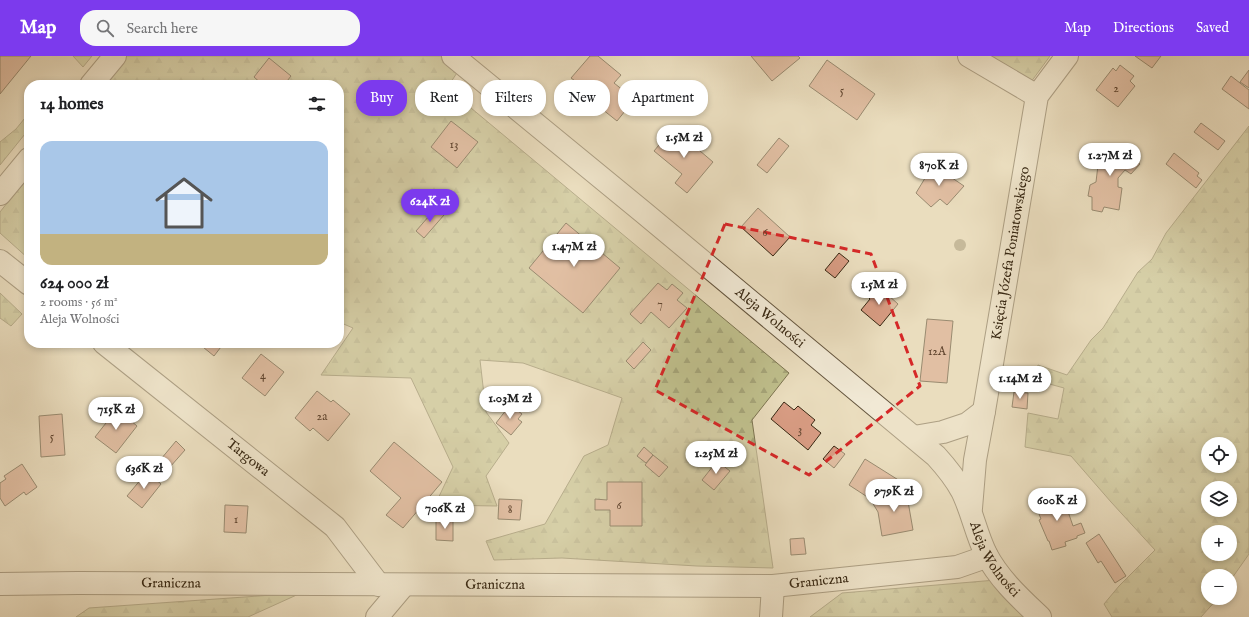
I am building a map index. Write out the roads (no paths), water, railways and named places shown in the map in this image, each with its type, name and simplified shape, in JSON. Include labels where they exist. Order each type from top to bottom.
[{"type":"street","points":[[95,80],[115,56]]},
{"type":"street","name":"Aleja Wolności","points":[[453,56],[936,456],[952,474],[962,492],[986,554],[1010,588],[1040,617]]},
{"type":"street","points":[[969,56],[1037,96],[1067,56]]},
{"type":"street","name":"Księcia Józefa Poniatowskiego","points":[[971,514],[972,477],[1037,96]]},
{"type":"street","points":[[0,194],[24,165]]},
{"type":"street","points":[[0,261],[24,280]]},
{"type":"street","name":"Targowa","points":[[110,348],[335,527],[379,585]]},
{"type":"street","points":[[914,437],[943,432],[967,424],[984,411]]},
{"type":"street","name":"Graniczna","points":[[0,584],[78,583],[773,586],[957,567],[980,559],[986,554]]},
{"type":"street","points":[[377,617],[404,585]]},
{"type":"street","points":[[771,617],[773,586]]}]
